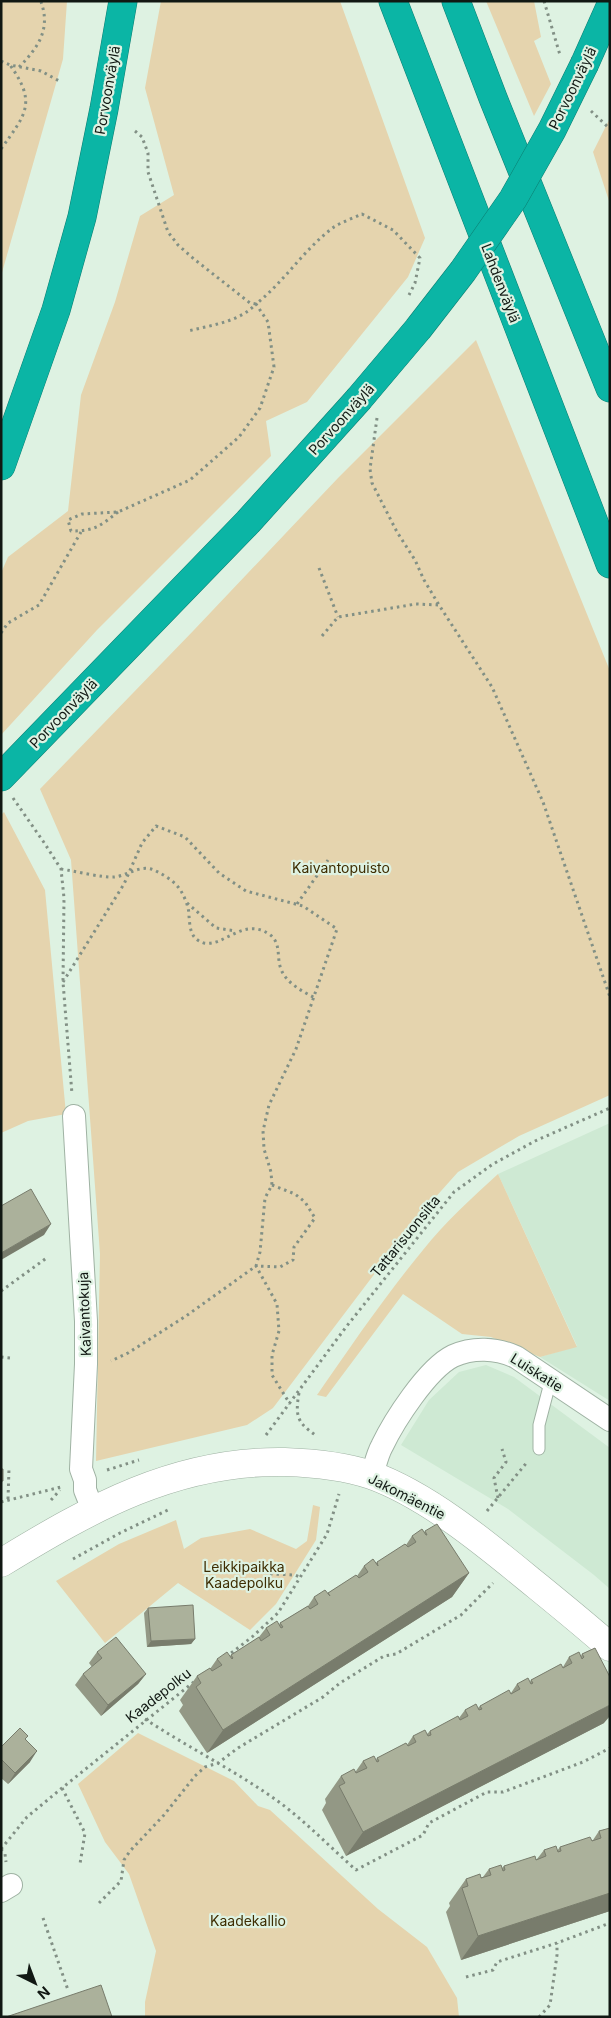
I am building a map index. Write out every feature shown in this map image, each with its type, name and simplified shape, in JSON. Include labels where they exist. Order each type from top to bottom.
[{"type":"highway","name":"Porvoonväylä","points":[[1,466],[56,310],[82,217],[123,1]]},
{"type":"highway","name":"Lahdenväylä","points":[[393,1],[610,564]]},
{"type":"highway","points":[[456,1],[610,388]]},
{"type":"highway","name":"Porvoonväylä","points":[[7,787],[358,400],[418,329],[513,199],[552,130],[610,7]]},
{"type":"street","name":"Kaivantokuja","points":[[74,1116],[86,1320],[81,1469],[85,1480],[85,1490],[93,1510]]},
{"type":"street","name":"Luiskatie","points":[[372,1476],[381,1448],[419,1388],[452,1356],[471,1351],[500,1350],[516,1357],[610,1420]]},
{"type":"street","name":"Jakomäentie","points":[[1,1563],[93,1510],[142,1487],[202,1470],[240,1464],[266,1462],[312,1463],[372,1476],[409,1493],[449,1517],[508,1562],[610,1647]]},
{"type":"lane","points":[[539,1449],[539,1425],[551,1379]]},
{"type":"path","points":[[19,67],[34,53],[43,34],[46,14],[41,2]]},
{"type":"path","points":[[1,61],[10,65],[41,71],[61,82]]},
{"type":"path","points":[[1,149],[26,108],[26,95],[22,82],[10,65]]},
{"type":"path","points":[[118,512],[82,514],[68,520],[71,531],[87,531],[100,525],[118,512],[190,480],[239,437],[260,408],[274,367],[268,322],[256,304],[250,303],[236,293],[194,259],[178,245],[168,232],[148,172],[148,153],[142,137],[135,131]]},
{"type":"path","points":[[188,331],[226,322],[247,313],[256,304]]},
{"type":"path","points":[[1,634],[8,623],[39,604],[81,531]]},
{"type":"path","points":[[318,568],[338,617]]},
{"type":"path","points":[[322,636],[338,617],[416,604],[439,605],[492,686],[542,802],[610,997]]},
{"type":"path","points":[[7,787],[61,869],[64,898],[63,982],[74,1116]]},
{"type":"path","points":[[63,982],[131,871],[142,843],[156,826],[185,837],[219,872],[246,890],[303,906],[336,930],[296,1049],[269,1105],[263,1131],[264,1149],[271,1172],[272,1185],[265,1198],[260,1252],[256,1266],[277,1304],[279,1331],[272,1355],[272,1375],[290,1404]]},
{"type":"path","points":[[297,904],[328,860]]},
{"type":"path","points":[[61,869],[114,877],[131,871],[151,869],[167,877],[180,889],[189,915],[188,927],[192,935],[203,943],[214,943],[239,931]]},
{"type":"path","points":[[186,902],[216,928],[227,931],[255,929],[270,935],[279,948],[280,968],[287,979],[314,998]]},
{"type":"path","name":"Tattarisuonsilta","points":[[266,1435],[346,1327],[454,1192],[493,1164],[535,1141],[610,1108]]},
{"type":"path","points":[[86,1364],[99,1366],[128,1353],[186,1316],[256,1266],[280,1267],[293,1260],[294,1247],[315,1218],[305,1202],[295,1194],[272,1185]]},
{"type":"path","points":[[1,1291],[48,1257]]},
{"type":"path","points":[[1,1357],[11,1358]]},
{"type":"path","points":[[299,1391],[296,1409],[303,1427],[317,1436]]},
{"type":"path","points":[[498,1498],[494,1478],[506,1462],[502,1449]]},
{"type":"path","points":[[8,1499],[9,1469]]},
{"type":"path","points":[[487,1511],[514,1477]]},
{"type":"path","points":[[1,1502],[64,1486]]},
{"type":"path","points":[[222,1661],[278,1613],[327,1534],[338,1495]]},
{"type":"path","points":[[73,1559],[120,1533],[179,1505]]},
{"type":"path","points":[[99,1904],[121,1881],[124,1860],[130,1851],[205,1767],[218,1763],[238,1748],[323,1697],[348,1678],[384,1656],[396,1654],[461,1614],[494,1581],[508,1562]]},
{"type":"path","points":[[270,1574],[295,1574],[300,1577]]},
{"type":"path","name":"Kaadepolku","points":[[1,1849],[28,1817],[145,1719],[199,1678]]},
{"type":"path","points":[[145,1719],[218,1763],[296,1815],[356,1870],[423,1836],[429,1823],[487,1792],[503,1792],[583,1762],[610,1748]]},
{"type":"path","points":[[62,1788],[85,1833],[80,1864]]},
{"type":"path","points":[[43,1918],[68,1990]]},
{"type":"path","points":[[466,1977],[493,1970],[497,1962],[557,1943],[610,1923]]},
{"type":"path","points":[[538,2017],[550,2005],[557,1943]]},
{"type":"shaded area","points":[[610,1123],[610,1401],[540,1357],[577,1346],[498,1174]]},
{"type":"shaded area","points":[[486,1365],[514,1377],[610,1448],[610,1589],[508,1509],[401,1445],[429,1400],[459,1372]]},
{"type":"green space","points":[[1,1],[67,1],[63,59],[1,276]]},
{"type":"green space","points":[[161,1],[340,1],[425,238],[408,277],[307,402],[266,421],[271,456],[97,630],[1,735],[1,573],[8,557],[68,511],[81,395],[115,302],[140,216],[174,195],[145,88]]},
{"type":"green space","points":[[486,1],[534,1],[541,37],[534,41],[551,84],[534,116]]},
{"type":"green space","points":[[610,118],[610,204],[593,152]]},
{"type":"green space","name":"Kaivantopuisto","points":[[476,340],[610,671],[610,1095],[519,1136],[458,1172],[416,1219],[273,1408],[247,1425],[96,1461],[100,1254],[71,860],[40,789],[338,478]]},
{"type":"green space","points":[[4,812],[45,890],[66,1114],[28,1121],[1,1133],[1,815]]},
{"type":"green space","points":[[498,1174],[577,1347],[540,1357],[491,1337],[462,1334],[403,1294],[326,1397],[317,1395],[382,1303],[431,1240]]},
{"type":"green space","name":"Leikkipaikka Kaadepolku","points":[[313,1505],[320,1507],[316,1540],[276,1604],[250,1630],[178,1583],[105,1643],[56,1581],[119,1544],[176,1520],[184,1549],[201,1538],[250,1529],[296,1549],[307,1541]]},
{"type":"green space","name":"Kaadekallio","points":[[138,1733],[234,1781],[258,1806],[270,1810],[378,1909],[427,1947],[457,1998],[459,2017],[145,2017],[145,2002],[156,1951],[129,1874],[105,1842],[78,1784]]},
{"type":"building","points":[[31,1189],[51,1224],[1,1253],[1,1206]]},
{"type":"building","points":[[1,1469],[3,1469],[3,1481],[1,1481]]},
{"type":"building","points":[[437,1524],[469,1573],[223,1730],[196,1687],[201,1683],[197,1676],[210,1668],[212,1671],[222,1665],[217,1659],[227,1652],[232,1659],[231,1655],[259,1637],[261,1641],[270,1635],[266,1628],[277,1621],[281,1628],[283,1627],[280,1623],[308,1606],[310,1609],[318,1604],[314,1597],[325,1590],[330,1596],[328,1593],[356,1575],[359,1578],[368,1572],[364,1566],[373,1559],[378,1566],[377,1562],[405,1544],[408,1547],[416,1542],[412,1536],[422,1529],[427,1535],[425,1531]]},
{"type":"building","points":[[193,1605],[195,1639],[151,1641],[148,1608]]},
{"type":"building","points":[[116,1637],[146,1674],[108,1705],[83,1674],[102,1658],[97,1652]]},
{"type":"building","points":[[595,1648],[610,1677],[610,1705],[363,1832],[339,1786],[345,1783],[341,1776],[354,1769],[356,1773],[367,1768],[363,1761],[374,1756],[377,1762],[379,1761],[377,1758],[406,1743],[408,1746],[416,1742],[413,1736],[425,1730],[428,1736],[431,1735],[430,1731],[458,1716],[460,1720],[468,1716],[465,1710],[476,1704],[479,1710],[482,1709],[480,1706],[509,1690],[511,1694],[520,1689],[517,1684],[528,1678],[531,1684],[533,1683],[531,1680],[561,1664],[563,1668],[572,1663],[569,1657],[579,1652],[582,1659],[584,1657],[582,1654]]},
{"type":"building","points":[[20,1728],[28,1736],[25,1739],[37,1751],[15,1773],[1,1759],[1,1747]]},
{"type":"building","points":[[610,1828],[610,1893],[478,1936],[462,1888],[468,1886],[466,1879],[480,1874],[481,1878],[491,1875],[489,1869],[501,1865],[503,1871],[505,1870],[504,1866],[535,1856],[536,1860],[546,1856],[544,1850],[556,1846],[558,1852],[561,1851],[560,1847],[590,1837],[592,1841],[601,1838],[599,1831]]},
{"type":"building","points":[[101,1985],[112,2017],[6,2017]]}]
